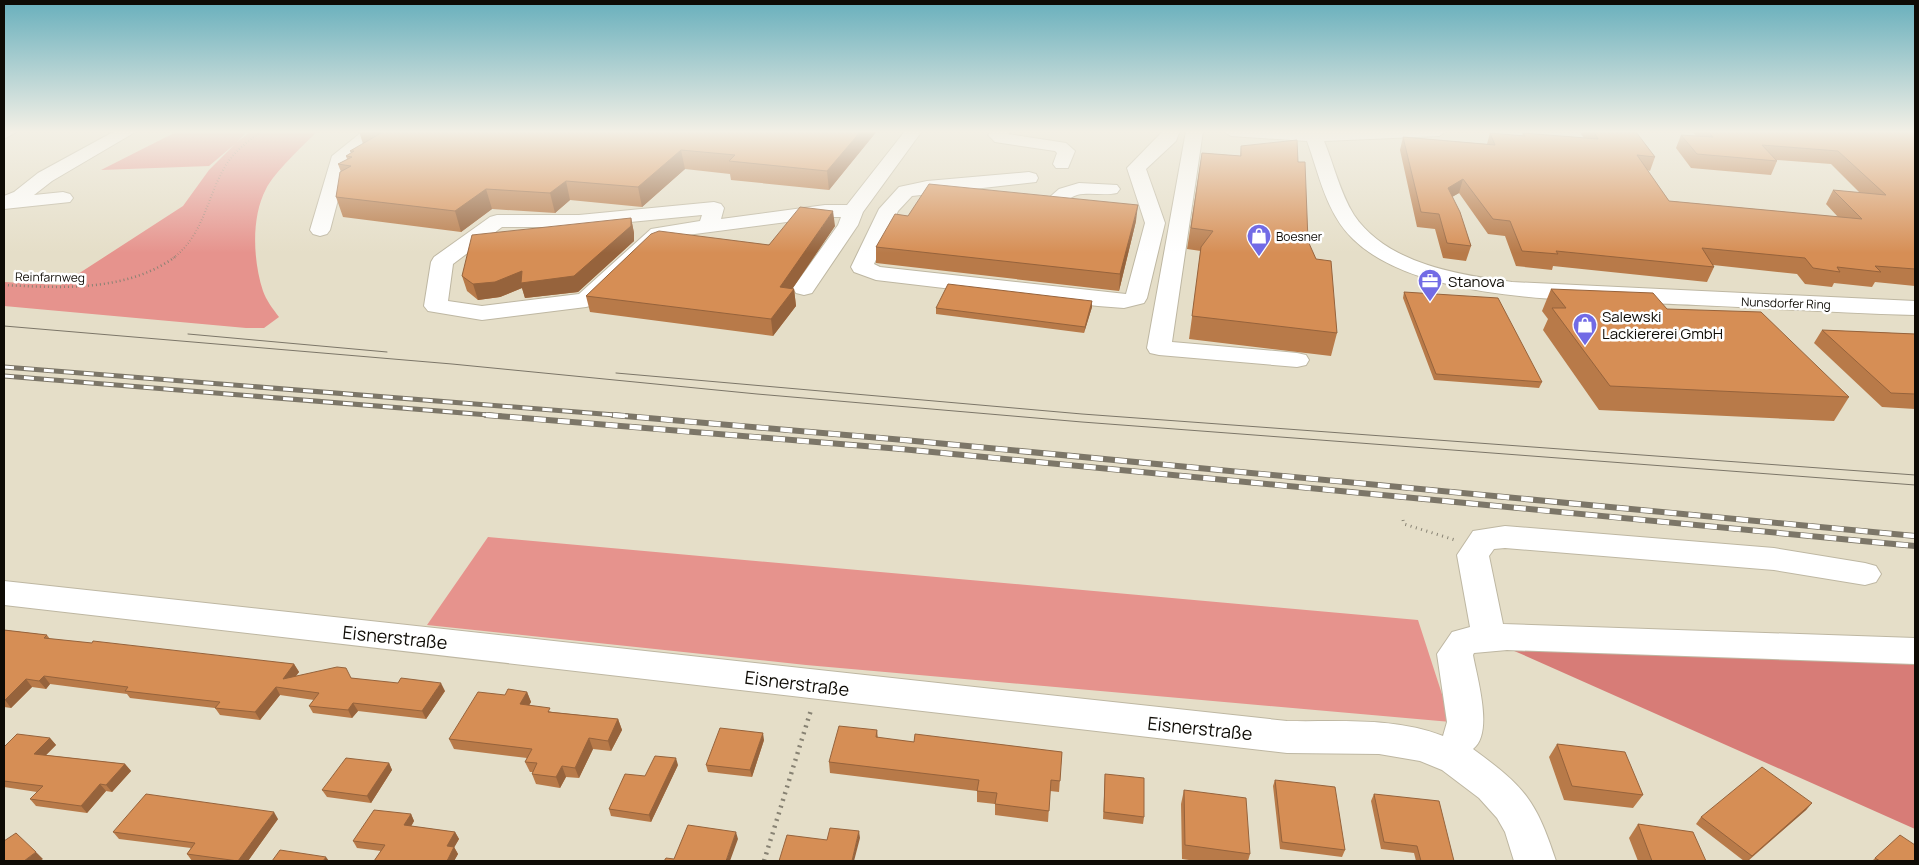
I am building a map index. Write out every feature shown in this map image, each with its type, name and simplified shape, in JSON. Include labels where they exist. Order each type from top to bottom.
[{"type":"street","points":[[4,203],[21,196],[45,177],[56,171]]},
{"type":"street","points":[[320,230],[337,171]]},
{"type":"street","points":[[804,288],[848,225],[853,211],[884,171]]},
{"type":"street","points":[[1029,178],[912,189],[900,194],[889,209],[862,264],[862,268],[876,273],[1124,301],[1136,298],[1155,223],[1143,211],[1137,171]]},
{"type":"street","points":[[1188,171],[1159,348],[1296,360]]},
{"type":"street","name":"Nunsdorfer Ring","points":[[1327,171],[1339,205],[1347,220],[1378,250],[1429,272],[1512,289],[1737,302],[1915,308]]},
{"type":"street","points":[[964,184],[986,196],[1002,198]]},
{"type":"street","points":[[1103,207],[1045,203],[1075,188],[1110,189]]},
{"type":"street","points":[[4,203],[63,198]]},
{"type":"street","points":[[710,226],[714,208],[579,222],[497,221],[442,262],[436,306],[482,313],[586,300],[658,233],[825,212],[853,211]]},
{"type":"street","points":[[4,212],[28,216]]},
{"type":"street","points":[[1489,638],[1473,555],[1484,539],[1505,537],[1774,558],[1866,574]]},
{"type":"street","name":"Eisnerstraße","points":[[4,593],[818,686],[1287,737],[1379,738],[1424,745],[1456,758],[1493,786],[1511,805],[1524,826],[1535,861]]},
{"type":"street","points":[[1462,738],[1466,722],[1455,654],[1464,641],[1507,637],[1915,651]]},
{"type":"path","name":"Reinfarnweg","points":[[4,285],[87,287],[136,276],[168,262],[178,255],[196,233],[222,171]]},
{"type":"path","points":[[1403,520],[1404,524],[1478,547]]},
{"type":"path","points":[[764,861],[818,686]]},
{"type":"shaded area","points":[[208,171],[278,171],[261,200],[255,239],[257,266],[263,291],[279,317],[264,328],[246,328],[4,306],[4,282],[61,285],[183,206]]},
{"type":"shaded area","points":[[488,537],[1418,620],[1451,722],[806,665],[427,625]]},
{"type":"shaded area","points":[[1500,645],[1915,660],[1915,829],[1519,653]]},
{"type":"building","points":[[656,171],[638,187],[566,181],[550,193],[486,189],[455,211],[336,197],[340,172]]},
{"type":"building","name":"Boesner","points":[[1199,171],[1305,171],[1308,241],[1316,259],[1331,261],[1337,333],[1192,316],[1201,247],[1213,231],[1191,228]]},
{"type":"building","points":[[1411,171],[1648,171],[1669,201],[1862,219],[1833,190],[1886,195],[1860,171],[1915,171],[1915,269],[1875,266],[1881,272],[1837,267],[1840,272],[1813,268],[1805,258],[1702,248],[1714,267],[1556,251],[1558,254],[1522,251],[1510,221],[1493,219],[1463,179],[1448,188],[1460,212],[1471,246],[1447,243],[1439,214],[1421,212]]},
{"type":"building","points":[[929,184],[1138,205],[1120,274],[876,247],[895,214],[908,216]]},
{"type":"building","points":[[800,207],[833,211],[780,287],[794,289],[771,319],[586,296],[651,234],[659,231],[769,245]]},
{"type":"building","points":[[631,218],[631,226],[574,276],[521,283],[522,271],[495,282],[473,284],[462,276],[472,235]]},
{"type":"building","points":[[948,284],[1092,301],[1085,327],[936,308]]},
{"type":"building","points":[[1551,289],[1653,293],[1667,309],[1761,312],[1849,397],[1610,386],[1552,308],[1566,308]]},
{"type":"building","points":[[1404,292],[1498,298],[1542,382],[1436,374]]},
{"type":"building","points":[[1822,330],[1915,334],[1915,394],[1891,393]]},
{"type":"building","points":[[4,630],[47,635],[44,638],[92,643],[93,641],[294,664],[283,679],[337,667],[346,668],[351,678],[398,683],[401,678],[441,683],[422,711],[353,703],[348,710],[309,706],[319,693],[276,687],[255,712],[215,708],[220,702],[125,691],[128,687],[44,676],[39,681],[26,679],[4,700]]},
{"type":"building","points":[[508,689],[527,692],[520,704],[550,708],[548,712],[618,719],[608,741],[589,738],[575,768],[562,766],[556,777],[532,774],[537,763],[525,762],[532,749],[449,739],[478,692],[505,695]]},
{"type":"building","points":[[839,726],[877,730],[876,737],[914,742],[915,734],[1062,752],[1060,781],[1051,780],[1049,811],[995,804],[997,793],[977,791],[979,780],[829,762]]},
{"type":"building","points":[[720,728],[763,733],[750,770],[706,765]]},
{"type":"building","points":[[17,734],[50,738],[34,754],[125,764],[106,785],[100,784],[81,806],[30,799],[43,786],[4,781],[4,747]]},
{"type":"building","points":[[1557,744],[1625,752],[1643,795],[1572,786]]},
{"type":"building","points":[[655,756],[676,758],[649,815],[609,809],[625,774],[645,776]]},
{"type":"building","points":[[346,758],[389,763],[367,796],[322,790]]},
{"type":"building","points":[[1762,767],[1812,803],[1752,856],[1701,817]]},
{"type":"building","points":[[1105,774],[1144,778],[1144,817],[1104,812]]},
{"type":"building","points":[[1275,780],[1335,787],[1345,850],[1282,842]]},
{"type":"building","points":[[1184,790],[1246,798],[1250,854],[1185,845]]},
{"type":"building","points":[[146,794],[274,812],[238,861],[187,854],[195,843],[113,832]]},
{"type":"building","points":[[1374,794],[1439,801],[1454,861],[1421,861],[1417,846],[1384,842]]},
{"type":"building","points":[[374,810],[411,814],[404,825],[455,832],[447,846],[454,847],[447,861],[374,861],[385,845],[353,841]]},
{"type":"building","points":[[1638,824],[1693,832],[1706,861],[1652,861]]},
{"type":"building","points":[[688,825],[736,832],[726,861],[664,861],[666,858],[674,859]]},
{"type":"building","points":[[830,828],[859,831],[852,861],[779,861],[787,835],[827,840]]},
{"type":"building","points":[[16,833],[36,852],[24,861],[4,861],[4,841]]},
{"type":"building","points":[[1900,835],[1915,845],[1915,861],[1880,861],[1875,858]]},
{"type":"building","points":[[280,850],[326,857],[323,861],[272,861]]},
{"type":"tram line","points":[[4,326],[452,364],[757,394],[1082,422],[1915,485]]},
{"type":"tram line","points":[[188,334],[387,352]]},
{"type":"tram line","points":[[616,373],[1082,414],[1915,475]]},
{"type":"railway","points":[[4,367],[628,416]]},
{"type":"railway","points":[[4,376],[501,416]]},
{"type":"railway","points":[[486,415],[901,449],[1915,546]]},
{"type":"railway","points":[[613,415],[904,440],[1915,536]]},
{"type":"place","name":"Boesner","points":[[1259,257]]},
{"type":"place","name":"Stanova","points":[[1430,302]]},
{"type":"place","name":"Salewski Lackiererei GmbH","points":[[1585,346]]}]
